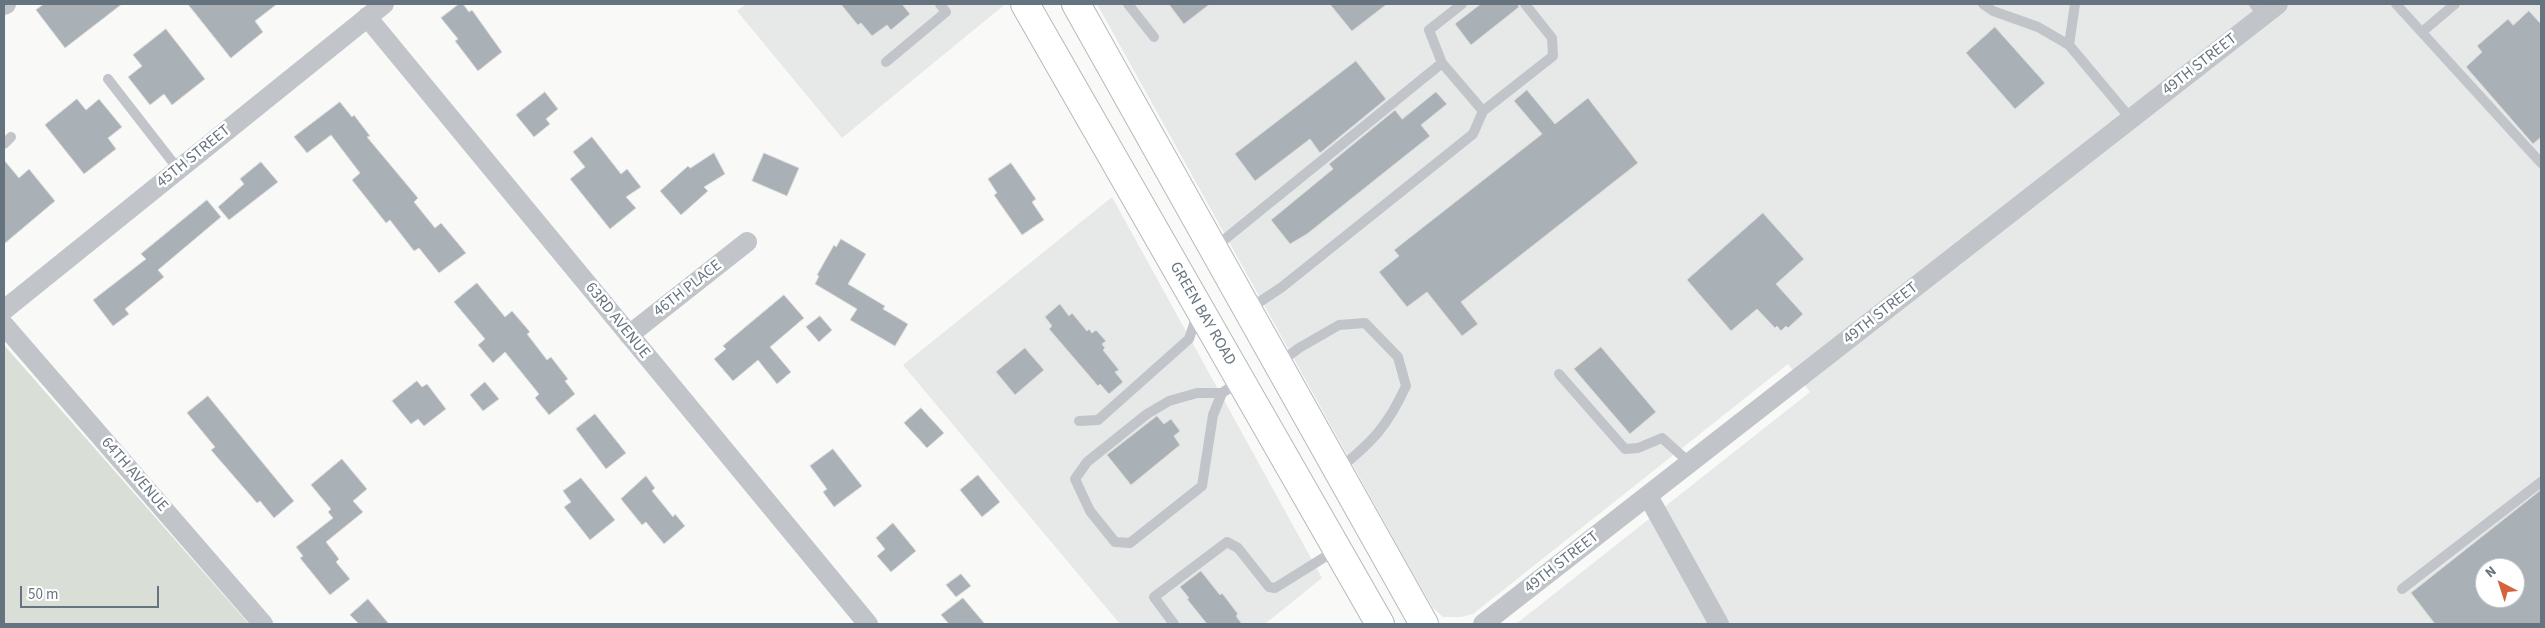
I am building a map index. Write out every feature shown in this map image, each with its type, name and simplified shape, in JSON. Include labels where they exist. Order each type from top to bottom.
[{"type":"main road","name":"GREEN BAY ROAD","points":[[1025,4],[1199,309],[1231,387],[1337,549],[1380,624]]},
{"type":"main road","points":[[1076,4],[1424,624]]},
{"type":"street","name":"45TH STREET","points":[[4,310],[384,4]]},
{"type":"street","name":"49TH STREET","points":[[1483,624],[2131,119],[2265,8]]},
{"type":"street","name":"63RD AVENUE","points":[[368,17],[868,624]]},
{"type":"street","name":"46TH PLACE","points":[[629,335],[747,242]]},
{"type":"street","name":"64TH AVENUE","points":[[4,325],[263,624]]},
{"type":"street","points":[[1648,496],[1719,624]]},
{"type":"lane","points":[[886,62],[946,12],[940,4]]},
{"type":"lane","points":[[1128,4],[1154,37]]},
{"type":"lane","points":[[1462,4],[1429,30],[1442,63],[1483,111]]},
{"type":"lane","points":[[1248,310],[1282,287],[1473,134],[1483,111],[1553,56],[1552,38],[1525,4]]},
{"type":"lane","points":[[1983,4],[1993,11],[2038,26],[2069,45],[2131,119]]},
{"type":"lane","points":[[2069,45],[2074,4]]},
{"type":"lane","points":[[2396,4],[2541,163]]},
{"type":"lane","points":[[2422,32],[2455,4]]},
{"type":"lane","points":[[1213,248],[1442,63]]},
{"type":"lane","points":[[108,78],[178,169]]},
{"type":"lane","points":[[1079,421],[1098,420],[1190,339],[1199,309]]},
{"type":"lane","points":[[1278,364],[1299,348],[1339,326],[1365,323],[1398,356],[1406,386],[1392,415],[1370,443],[1337,470]]},
{"type":"lane","points":[[1559,374],[1625,449],[1638,448],[1662,438],[1690,463]]},
{"type":"lane","points":[[1231,387],[1213,415],[1202,486],[1130,543],[1115,542],[1090,510],[1075,479],[1087,462],[1147,414],[1169,401],[1197,392],[1231,387]]},
{"type":"lane","points":[[2402,589],[2541,482]]},
{"type":"lane","points":[[1174,624],[1154,597],[1227,542],[1238,548],[1269,587],[1275,588],[1337,549]]},
{"type":"shaded area","points":[[746,4],[1002,4],[1003,6],[842,138],[737,11]]},
{"type":"shaded area","points":[[1097,4],[2541,4],[2541,624],[1516,624],[1810,392],[1788,364],[1473,614],[1461,617],[1443,617],[1433,608]]},
{"type":"shaded area","points":[[1112,197],[1322,578],[1265,624],[1120,624],[903,365]]},
{"type":"shaded area","points":[[4,345],[249,624],[4,624]]},
{"type":"building","points":[[44,4],[122,4],[65,48],[36,10]]},
{"type":"building","points":[[188,4],[277,4],[255,21],[263,32],[231,58]]},
{"type":"building","points":[[459,4],[463,4],[469,12],[472,10],[502,52],[478,71],[455,41],[458,39],[441,18]]},
{"type":"building","points":[[841,4],[902,4],[910,14],[891,30],[887,25],[872,36],[861,23],[858,25]]},
{"type":"building","points":[[1169,4],[1210,4],[1184,24]]},
{"type":"building","points":[[1330,4],[1387,4],[1352,31]]},
{"type":"building","points":[[1481,4],[1518,4],[1519,7],[1471,45],[1455,24]]},
{"type":"building","points":[[2529,11],[2541,24],[2541,137],[2533,144],[2466,67],[2482,52],[2477,46],[2508,19],[2513,25]]},
{"type":"building","points":[[1995,27],[2045,83],[2015,109],[1966,53]]},
{"type":"building","points":[[166,29],[205,79],[172,105],[164,94],[150,105],[128,77],[142,66],[133,55]]},
{"type":"building","points":[[1356,61],[1386,99],[1320,153],[1310,139],[1255,181],[1235,154]]},
{"type":"building","points":[[1527,90],[1555,124],[1588,98],[1638,163],[1461,302],[1478,324],[1462,336],[1427,292],[1407,307],[1379,272],[1399,256],[1394,250],[1542,134],[1514,101]]},
{"type":"building","points":[[545,92],[558,109],[546,119],[550,124],[534,137],[516,115]]},
{"type":"building","points":[[1436,92],[1447,104],[1421,125],[1430,136],[1307,234],[1290,244],[1271,220],[1333,169],[1329,164],[1395,110],[1402,119]]},
{"type":"building","points":[[77,99],[86,110],[99,99],[122,127],[108,138],[116,149],[84,174],[45,125]]},
{"type":"building","points":[[340,102],[352,117],[354,115],[370,136],[367,137],[418,198],[414,202],[435,228],[441,223],[466,253],[439,273],[419,248],[414,251],[390,220],[386,223],[352,180],[360,173],[331,135],[307,153],[294,137]]},
{"type":"building","points":[[592,137],[621,174],[627,169],[641,187],[626,197],[636,208],[610,229],[570,179],[585,167],[573,152]]},
{"type":"building","points":[[714,153],[725,174],[704,187],[708,191],[681,215],[660,191],[688,166],[690,168]]},
{"type":"building","points":[[764,153],[799,168],[787,196],[752,181]]},
{"type":"building","points":[[4,160],[19,178],[29,169],[55,201],[4,244]]},
{"type":"building","points":[[261,162],[278,182],[229,220],[218,207],[244,184],[240,179]]},
{"type":"building","points":[[1011,163],[1036,199],[1032,202],[1044,220],[1022,235],[994,195],[997,193],[988,179]]},
{"type":"building","points":[[207,200],[221,217],[158,270],[164,277],[125,309],[129,314],[113,326],[93,300],[146,259],[141,254]]},
{"type":"building","points":[[1763,213],[1804,259],[1776,284],[1803,314],[1788,328],[1786,326],[1781,331],[1777,326],[1775,328],[1757,309],[1731,331],[1687,280]]},
{"type":"building","points":[[841,239],[866,254],[848,284],[885,306],[883,309],[908,324],[895,346],[850,320],[857,309],[815,284],[819,276],[817,275],[834,245],[836,247]]},
{"type":"building","points":[[477,283],[505,317],[512,311],[530,332],[527,334],[547,360],[551,357],[568,379],[565,381],[575,394],[549,415],[535,398],[539,394],[505,352],[493,363],[478,345],[485,339],[454,302]]},
{"type":"building","points":[[784,295],[804,318],[770,347],[791,372],[777,384],[758,360],[733,381],[714,359],[726,349],[723,346]]},
{"type":"building","points":[[1060,304],[1069,316],[1072,313],[1087,331],[1089,329],[1092,333],[1096,330],[1106,341],[1102,344],[1105,348],[1103,350],[1119,370],[1115,372],[1123,382],[1109,394],[1100,384],[1098,386],[1049,329],[1052,326],[1045,317]]},
{"type":"building","points":[[820,316],[832,330],[819,342],[806,327]]},
{"type":"building","points":[[1601,347],[1656,412],[1630,434],[1574,369]]},
{"type":"building","points":[[1025,348],[1044,370],[1015,395],[996,372]]},
{"type":"building","points":[[417,381],[422,387],[427,384],[446,409],[424,426],[418,419],[411,424],[392,401]]},
{"type":"building","points":[[485,382],[499,399],[483,411],[470,395]]},
{"type":"building","points":[[208,396],[294,501],[274,518],[260,501],[257,503],[211,450],[215,447],[187,413]]},
{"type":"building","points":[[921,408],[944,433],[927,448],[904,423]]},
{"type":"building","points":[[595,414],[626,453],[606,469],[576,429]]},
{"type":"building","points":[[1157,416],[1164,424],[1171,419],[1180,431],[1174,436],[1180,445],[1131,485],[1107,455]]},
{"type":"building","points":[[833,449],[862,486],[834,507],[823,492],[827,489],[810,466]]},
{"type":"building","points":[[342,459],[367,489],[353,501],[363,512],[326,542],[339,559],[336,562],[350,579],[330,595],[300,558],[303,556],[296,547],[333,518],[328,512],[331,509],[311,485]]},
{"type":"building","points":[[978,475],[1000,502],[982,517],[960,490]]},
{"type":"building","points":[[646,476],[655,488],[652,491],[673,517],[675,514],[685,526],[664,544],[646,522],[642,525],[621,499]]},
{"type":"building","points":[[581,478],[615,520],[590,540],[564,507],[571,502],[563,491]]},
{"type":"building","points":[[2541,490],[2541,624],[2435,624],[2411,593]]},
{"type":"building","points":[[893,523],[916,551],[891,572],[877,556],[885,549],[876,538]]},
{"type":"building","points":[[1201,571],[1220,595],[1222,593],[1238,614],[1236,616],[1242,624],[1207,624],[1187,599],[1189,598],[1180,587]]},
{"type":"building","points":[[961,574],[971,586],[956,597],[946,585]]},
{"type":"building","points":[[963,598],[985,624],[949,624],[941,615]]},
{"type":"building","points":[[368,599],[389,624],[359,624],[350,615]]}]
